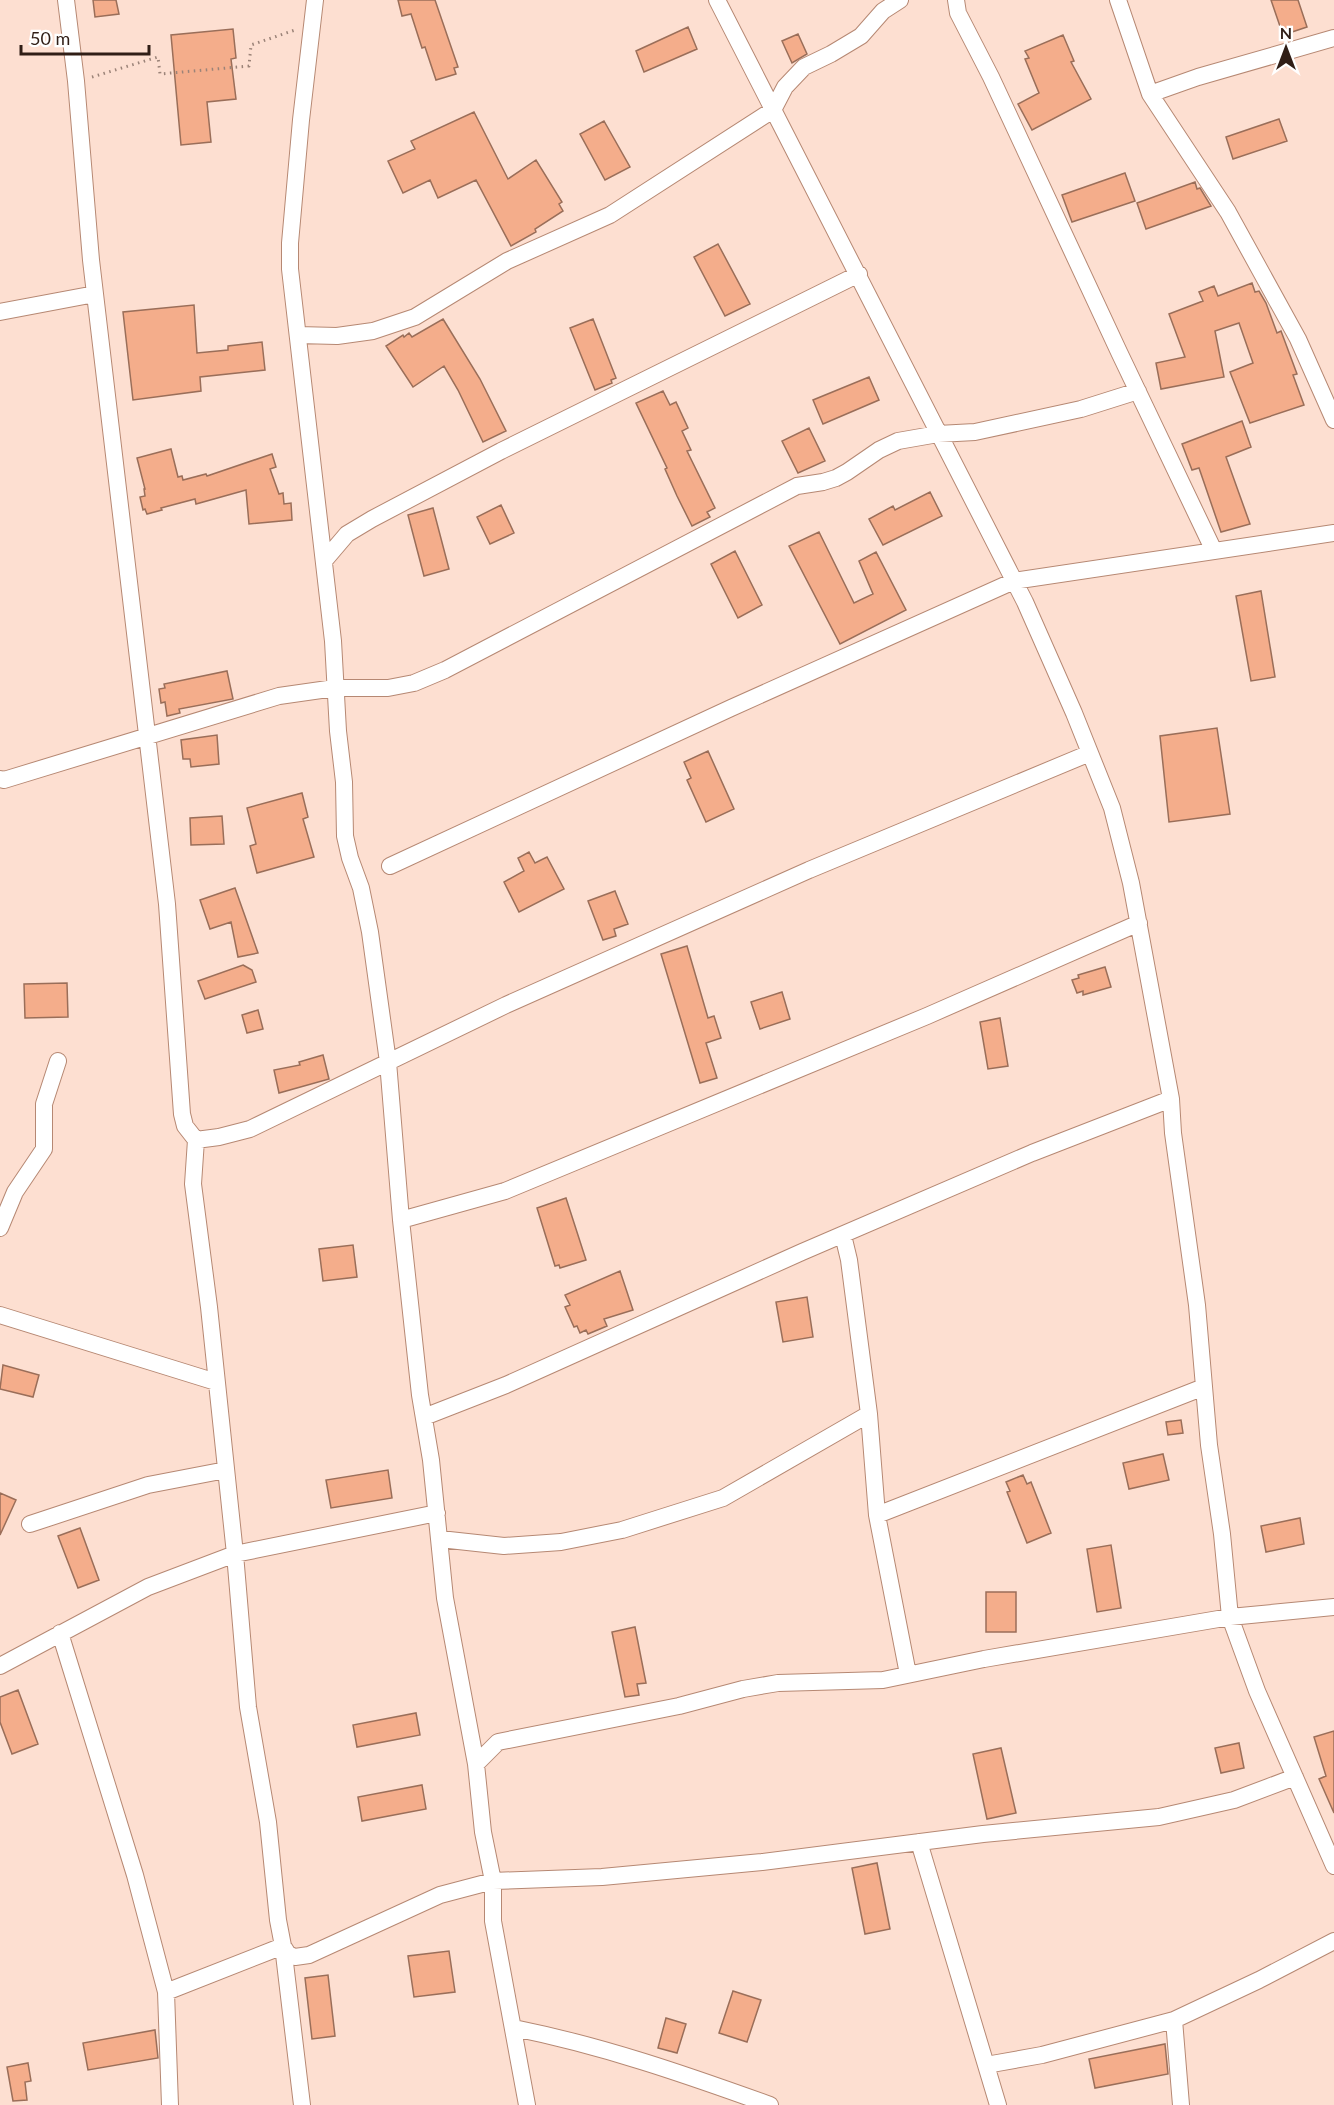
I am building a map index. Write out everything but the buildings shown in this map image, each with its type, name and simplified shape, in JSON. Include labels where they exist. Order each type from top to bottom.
[{"type":"street","points":[[66,0],[76,81],[94,294],[167,904],[182,1114],[185,1126],[196,1140],[193,1184],[235,1554],[248,1707],[268,1822],[302,2105]]},
{"type":"street","points":[[315,0],[310,25],[290,243],[290,269],[298,335],[299,365],[324,561],[344,782],[345,836],[361,888],[370,932],[388,1062],[401,1220],[446,1598],[476,1764],[483,1832],[493,1881],[493,1921],[527,2105]]},
{"type":"street","points":[[717,0],[1014,581],[1070,703],[1112,808],[1131,883],[1171,1099],[1173,1133],[1197,1305],[1209,1445],[1222,1534],[1230,1617],[1257,1691],[1334,1866]]},
{"type":"street","points":[[298,335],[337,336],[373,332],[414,317],[507,261],[610,215],[773,110],[785,87],[804,67],[861,36],[883,11],[900,0]]},
{"type":"street","points":[[956,0],[958,13],[991,77],[1214,551]]},
{"type":"street","points":[[1118,0],[1150,94],[1228,212],[1298,339],[1334,420]]},
{"type":"street","points":[[1150,94],[1198,77],[1333,40]]},
{"type":"street","points":[[324,561],[347,534],[372,519],[501,451],[859,274]]},
{"type":"street","points":[[0,312],[94,294]]},
{"type":"street","points":[[0,779],[4,780],[279,696],[335,688],[388,688],[414,683],[445,670],[797,486],[836,478],[879,450],[898,441],[938,434],[975,432],[1081,408],[1138,391]]},
{"type":"street","points":[[390,866],[731,708],[1014,581],[1334,533]]},
{"type":"street","points":[[196,1140],[250,1129],[506,1005],[809,870],[1090,753]]},
{"type":"street","points":[[401,1220],[505,1191],[927,1016],[1139,923]]},
{"type":"street","points":[[0,1228],[15,1192],[44,1149],[44,1104],[58,1061]]},
{"type":"street","points":[[424,1417],[506,1385],[1032,1153],[1171,1099]]},
{"type":"street","points":[[843,1235],[849,1260],[869,1414],[877,1515],[908,1674]]},
{"type":"street","points":[[0,1315],[216,1382]]},
{"type":"street","points":[[877,1515],[1204,1387]]},
{"type":"street","points":[[440,1539],[504,1546],[561,1542],[622,1530],[723,1498],[869,1414]]},
{"type":"street","points":[[30,1524],[148,1485],[226,1470]]},
{"type":"street","points":[[0,1666],[148,1587],[235,1554],[437,1513]]},
{"type":"street","points":[[469,1730],[498,1742],[679,1706],[743,1689],[778,1683],[883,1680],[1230,1617],[1334,1607]]},
{"type":"street","points":[[60,1633],[135,1875],[166,1992],[170,2105]]},
{"type":"street","points":[[476,1764],[498,1742]]},
{"type":"street","points":[[283,1947],[288,1954],[296,1957],[309,1956],[440,1895],[493,1881],[602,1877],[762,1862],[919,1842],[1159,1817],[1234,1800],[1294,1778]]},
{"type":"street","points":[[919,1842],[998,2105]]},
{"type":"street","points":[[986,2065],[1042,2055],[1173,2020],[1259,1980],[1334,1941]]},
{"type":"street","points":[[166,1992],[283,1947]]},
{"type":"street","points":[[1173,2020],[1181,2105]]},
{"type":"street","points":[[514,2028],[567,2038],[658,2065],[770,2105]]},
{"type":"path","points":[[76,81],[158,57],[160,74],[249,66],[251,45],[310,25]]}]
